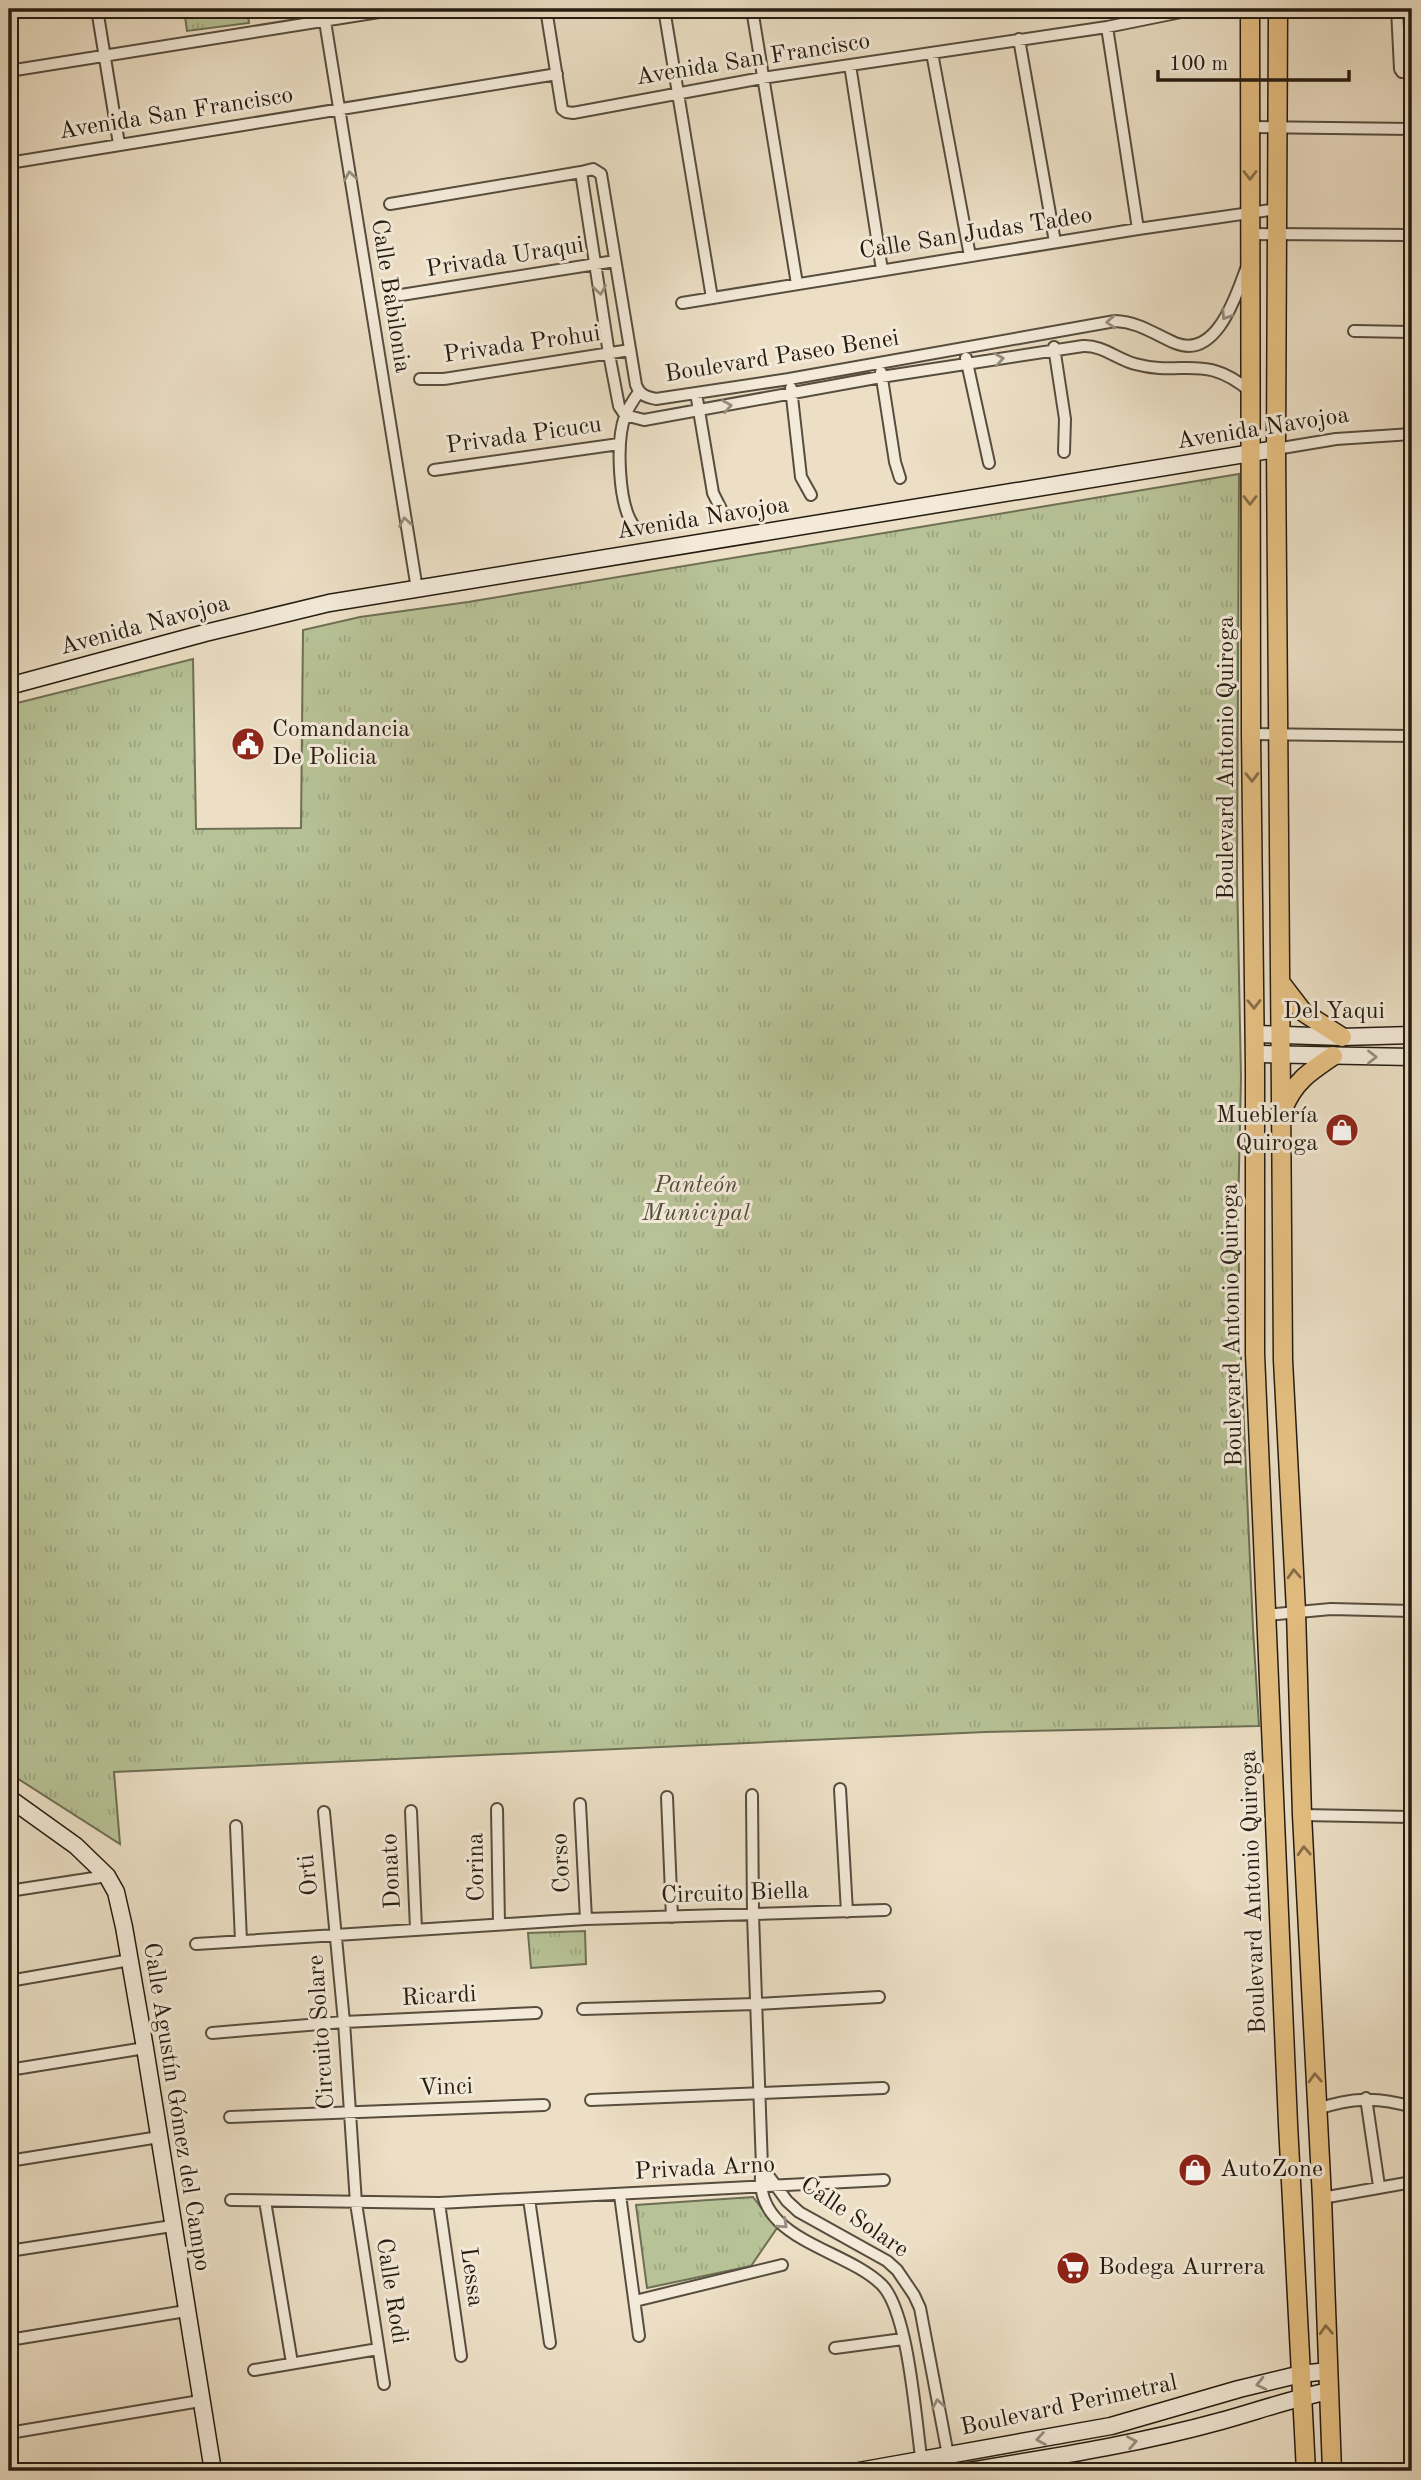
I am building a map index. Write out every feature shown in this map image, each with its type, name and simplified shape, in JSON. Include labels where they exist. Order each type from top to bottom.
[{"type":"main road","name":"Boulevard Antonio Quiroga","points":[[1250,9],[1255,1354],[1306,2471]]},
{"type":"main road","name":"Boulevard Antonio Quiroga","points":[[1278,9],[1276,449],[1283,1360],[1332,2471]]},
{"type":"main road","points":[[1280,982],[1303,1012],[1342,1037]]},
{"type":"main road","points":[[1280,1115],[1290,1091],[1302,1078],[1333,1056]]},
{"type":"street","points":[[97,9],[119,144]]},
{"type":"street","points":[[9,71],[324,15],[398,9]]},
{"type":"street","points":[[546,9],[557,74]]},
{"type":"street","points":[[664,9],[712,298]]},
{"type":"street","points":[[752,9],[797,284]]},
{"type":"street","name":"Avenida San Francisco","points":[[9,163],[557,74],[562,108],[573,113],[678,92],[1107,27],[1196,9]]},
{"type":"street","points":[[1397,9],[1400,69],[1402,72],[1412,72]]},
{"type":"street","name":"Calle Babilonia","points":[[324,15],[417,589]]},
{"type":"street","points":[[1107,27],[1138,229]]},
{"type":"street","points":[[1019,39],[1055,242]]},
{"type":"street","points":[[932,53],[970,256]]},
{"type":"street","points":[[850,65],[882,270]]},
{"type":"street","points":[[1250,127],[1412,129]]},
{"type":"street","name":"Boulevard Paseo Benei","points":[[581,172],[593,169],[601,174],[630,350],[639,391],[646,397],[656,399],[789,379],[1052,334],[1100,323],[1125,322],[1139,325],[1182,345],[1190,346],[1203,342]]},
{"type":"street","points":[[390,204],[581,172],[609,354],[619,406],[625,415]]},
{"type":"street","name":"Calle San Judas Tadeo","points":[[682,303],[1277,209]]},
{"type":"street","points":[[1250,234],[1412,235]]},
{"type":"street","points":[[1202,367],[1203,342],[1214,334],[1233,304],[1250,256]]},
{"type":"street","name":"Privada Uraqui","points":[[401,295],[615,261]]},
{"type":"street","points":[[1354,331],[1412,332]]},
{"type":"street","points":[[1052,334],[1065,419],[1064,452]]},
{"type":"street","name":"Boulevard Paseo Benei","points":[[625,415],[644,420],[881,377],[1091,346],[1136,364],[1202,367],[1228,375],[1251,392]]},
{"type":"street","points":[[964,348],[989,463]]},
{"type":"street","name":"Privada Prohui","points":[[420,379],[444,379],[630,350]]},
{"type":"street","points":[[879,363],[900,478]]},
{"type":"street","points":[[789,379],[801,477],[811,495]]},
{"type":"street","points":[[634,526],[625,509],[620,444],[625,415],[639,391]]},
{"type":"street","points":[[696,393],[713,493],[721,509]]},
{"type":"street","name":"Avenida Navojoa","points":[[9,686],[290,612],[417,589],[1336,439],[1412,435]]},
{"type":"street","name":"Privada Picucu","points":[[434,470],[620,444]]},
{"type":"street","points":[[1251,734],[1412,736]]},
{"type":"street","name":"Del Yaqui","points":[[1255,1034],[1342,1037],[1412,1035]]},
{"type":"street","name":"Del Yaqui","points":[[1255,1055],[1412,1057]]},
{"type":"street","points":[[1266,1615],[1331,1609],[1412,1611]]},
{"type":"street","points":[[840,1789],[847,1912]]},
{"type":"street","name":"Calle Solare","points":[[752,1795],[753,1915],[762,2167],[760,2187],[777,2220],[800,2238],[874,2278],[893,2303],[903,2339],[922,2465]]},
{"type":"street","points":[[667,1797],[672,1917]]},
{"type":"street","name":"Calle Agustín Gómez del Campo","points":[[10,1799],[76,1846],[107,1877],[116,1892],[145,2049],[213,2471]]},
{"type":"street","name":"Corso","points":[[580,1804],[586,1919]]},
{"type":"street","name":"Corina","points":[[497,1809],[499,1924]]},
{"type":"street","name":"Donato","points":[[411,1811],[416,1929]]},
{"type":"street","name":"Orti","points":[[324,1812],[336,1934]]},
{"type":"street","points":[[1302,1815],[1412,1817]]},
{"type":"street","points":[[236,1826],[241,1941]]},
{"type":"street","points":[[9,1891],[107,1877]]},
{"type":"street","name":"Circuito Biella","points":[[586,1919],[885,1910]]},
{"type":"street","name":"Circuito Solare","points":[[356,2203],[336,1934],[586,1919]]},
{"type":"street","points":[[196,1944],[336,1934]]},
{"type":"street","points":[[9,1981],[130,1960]]},
{"type":"street","points":[[583,2009],[879,1997]]},
{"type":"street","name":"Ricardi","points":[[212,2033],[344,2022],[536,2013]]},
{"type":"street","points":[[9,2070],[145,2049]]},
{"type":"street","points":[[591,2099],[883,2088]]},
{"type":"street","points":[[1317,2109],[1366,2098],[1389,2099],[1412,2107]]},
{"type":"street","points":[[1366,2098],[1380,2186]]},
{"type":"street","name":"Vinci","points":[[230,2117],[544,2105]]},
{"type":"street","points":[[9,2161],[159,2137]]},
{"type":"street","name":"Calle Solare","points":[[762,2167],[799,2212],[887,2261],[897,2270],[914,2295],[920,2308],[949,2463]]},
{"type":"street","name":"Privada Arno","points":[[529,2199],[884,2180]]},
{"type":"street","points":[[1322,2198],[1412,2182]]},
{"type":"street","points":[[620,2195],[639,2336]]},
{"type":"street","points":[[231,2200],[439,2203],[529,2199],[550,2343]]},
{"type":"street","points":[[265,2201],[292,2363]]},
{"type":"street","name":"Calle Rodi","points":[[356,2203],[384,2384]]},
{"type":"street","name":"Lessa","points":[[439,2203],[461,2356]]},
{"type":"street","points":[[9,2251],[172,2226]]},
{"type":"street","points":[[824,2252],[833,2233]]},
{"type":"street","points":[[635,2301],[782,2265]]},
{"type":"street","points":[[893,2303],[914,2295]]},
{"type":"street","points":[[9,2340],[186,2311]]},
{"type":"street","points":[[835,2348],[903,2339]]},
{"type":"street","points":[[254,2370],[378,2349]]},
{"type":"street","name":"Boulevard Perimetral","points":[[859,2471],[949,2463],[973,2450],[1111,2426],[1239,2389],[1301,2374],[1328,2371]]},
{"type":"street","points":[[909,2378],[933,2374]]},
{"type":"street","name":"Boulevard Perimetral","points":[[971,2471],[1139,2441],[1329,2391]]},
{"type":"street","points":[[9,2433],[200,2401]]},
{"type":"street","points":[[989,2447],[990,2469]]},
{"type":"street","points":[[971,2471],[973,2450]]},
{"type":"green space","points":[[184,9],[247,9],[249,23],[187,31]]},
{"type":"green space","name":"Panteón Municipal","points":[[1239,474],[1237,874],[1241,1078],[1238,1215],[1240,1336],[1259,1726],[985,1732],[114,1772],[120,1844],[9,1773],[9,705],[193,659],[196,829],[301,828],[303,630],[360,617],[468,602]]},
{"type":"green space","points":[[585,1931],[586,1964],[531,1968],[528,1933]]},
{"type":"green space","points":[[753,2197],[777,2228],[751,2266],[647,2288],[636,2205]]},
{"type":"place","name":"Comandancia De Policia","points":[[248,744]]},
{"type":"place","name":"Mueblería Quiroga","points":[[1342,1130]]},
{"type":"place","name":"AutoZone","points":[[1195,2170]]},
{"type":"place","name":"Bodega Aurrera","points":[[1073,2268]]}]
